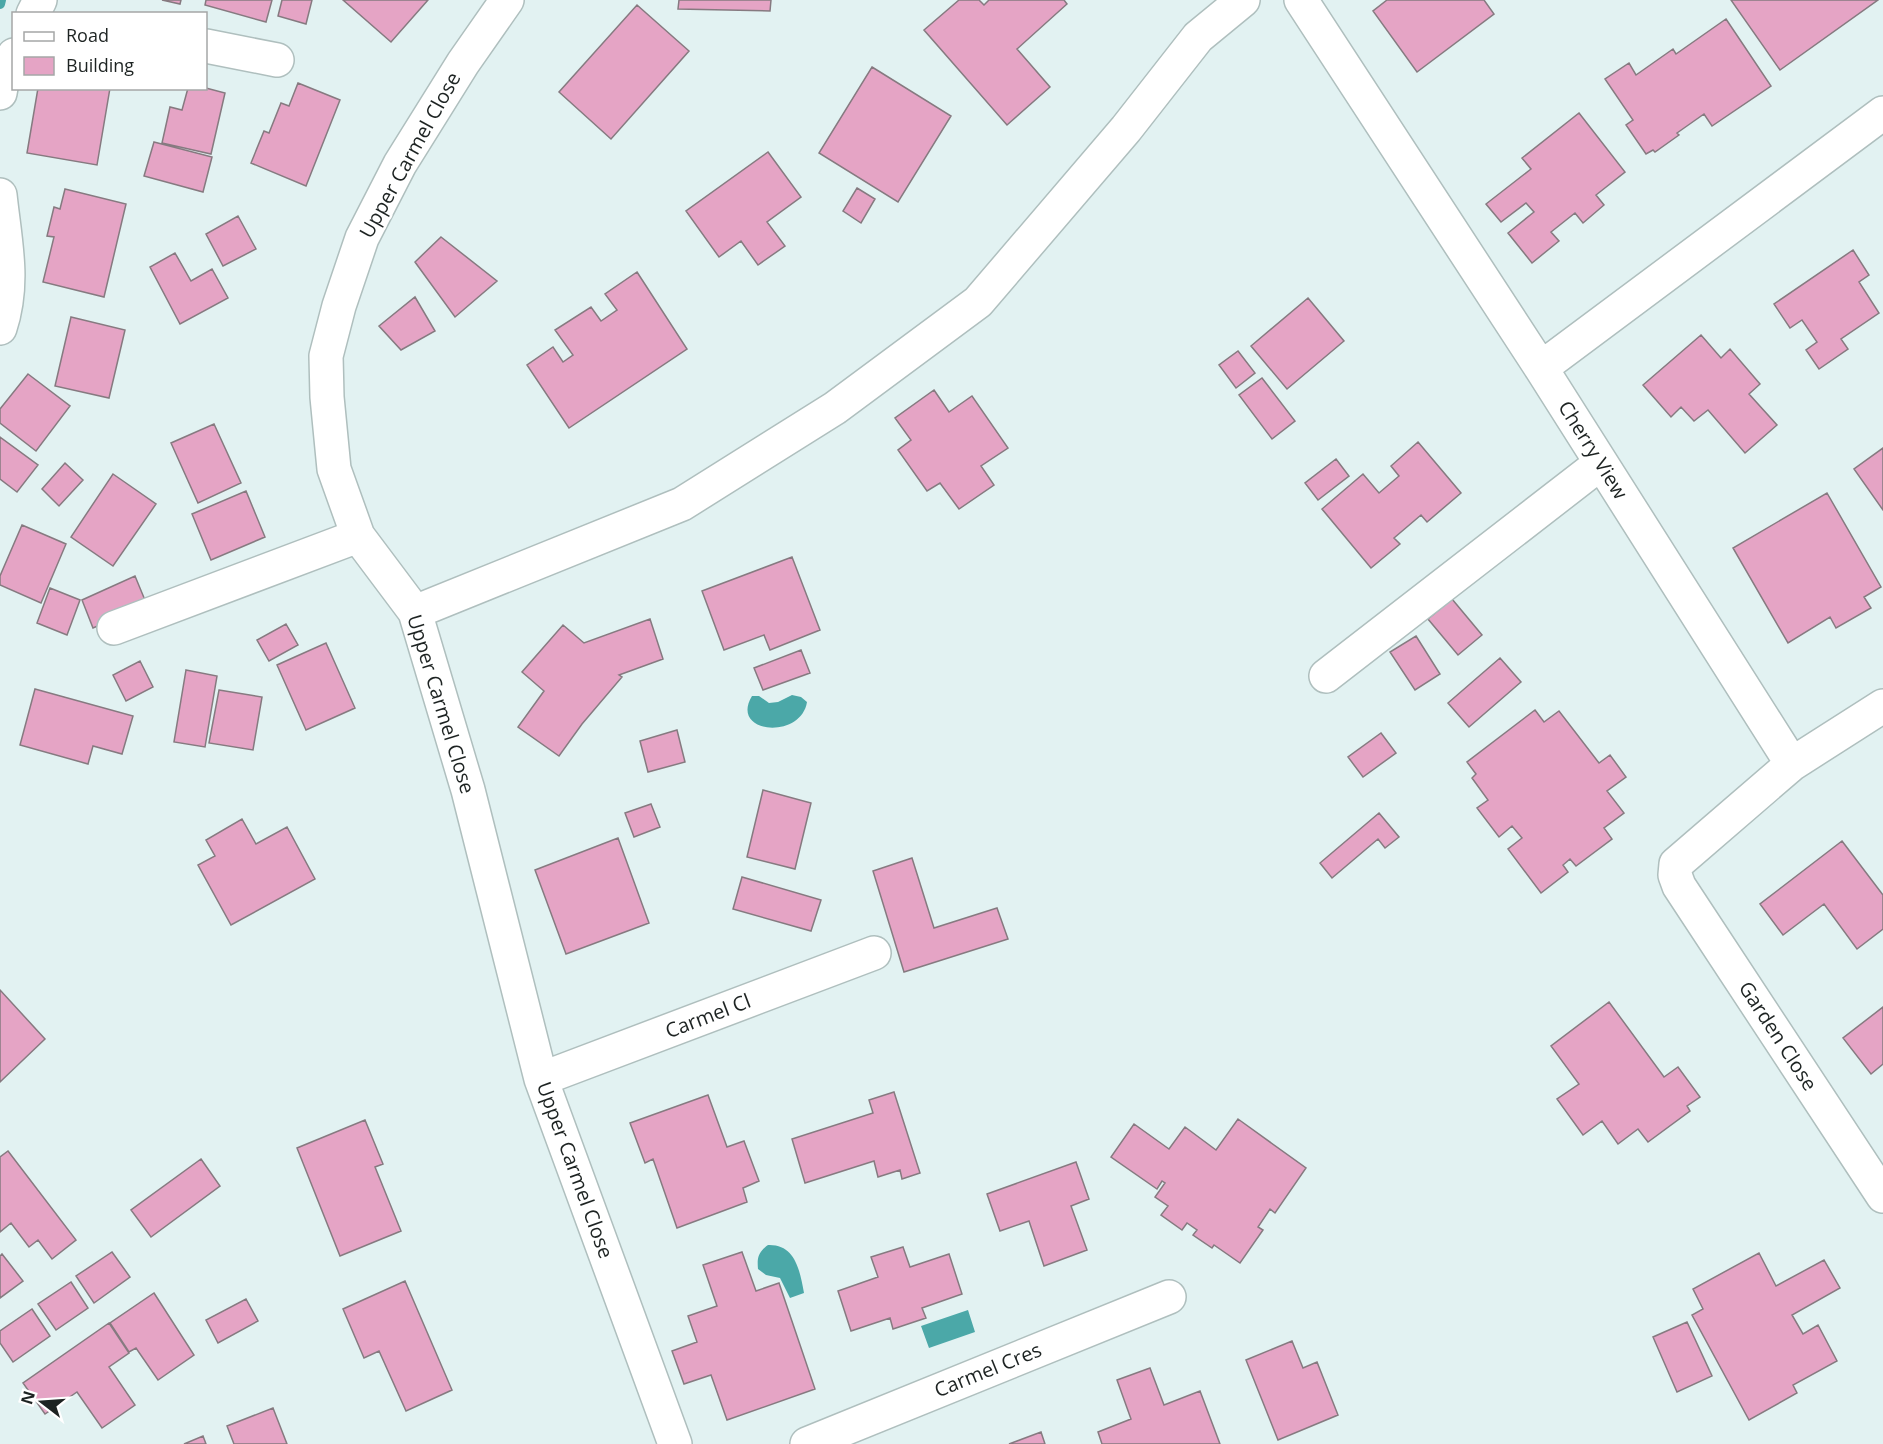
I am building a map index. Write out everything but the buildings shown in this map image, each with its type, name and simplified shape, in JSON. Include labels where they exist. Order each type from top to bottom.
[{"type":"street","name":"Upper Carmel Close","points":[[507,0],[463,63],[400,164],[362,238],[339,306],[326,356],[327,397],[334,469],[358,536],[415,612],[468,790],[541,1079],[675,1444]]},
{"type":"street","points":[[415,612],[682,504],[835,408],[978,302],[1126,129],[1198,37],[1243,0]]},
{"type":"street","name":"Cherry View","points":[[1301,0],[1541,368],[1792,764]]},
{"type":"street","points":[[207,46],[277,60]]},
{"type":"street","points":[[0,93],[3,76],[12,59]]},
{"type":"street","points":[[1541,368],[1883,113]]},
{"type":"street","points":[[0,195],[9,277],[7,307],[0,328]]},
{"type":"street","points":[[1326,676],[1602,463]]},
{"type":"street","points":[[114,628],[358,536]]},
{"type":"street","points":[[1792,764],[1883,706]]},
{"type":"street","name":"Garden Close","points":[[1792,764],[1676,864],[1676,875],[1679,886],[1883,1196]]},
{"type":"street","name":"Carmel Cl","points":[[541,1079],[874,953]]},
{"type":"street","name":"Carmel Cres","points":[[807,1444],[1169,1297]]},
{"type":"water","points":[[792,695],[801,697],[807,702],[802,714],[793,722],[781,727],[769,728],[758,725],[750,718],[748,709],[752,696],[759,696],[769,703],[778,702]]},
{"type":"water","points":[[768,1245],[785,1249],[791,1254],[801,1276],[804,1293],[790,1298],[780,1278],[766,1275],[758,1269],[759,1256]]},
{"type":"water","points":[[968,1310],[975,1332],[929,1348],[921,1326]]},
{"type":"waterway","points":[[0,4],[1,0]]}]
